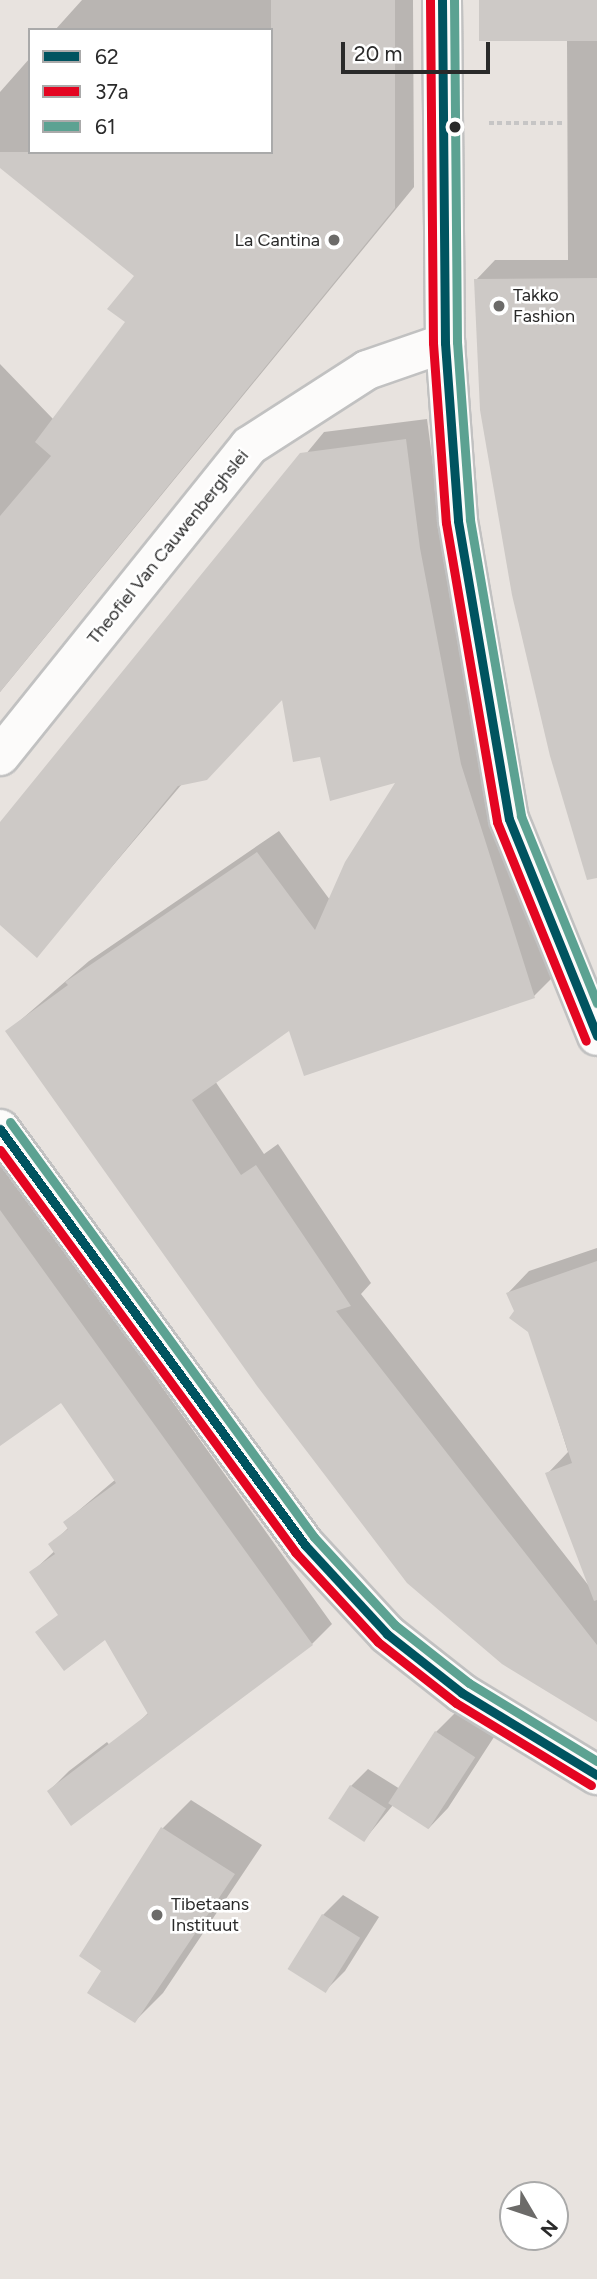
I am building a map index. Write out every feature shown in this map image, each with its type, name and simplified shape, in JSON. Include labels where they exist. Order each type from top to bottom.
[{"type":"street","points":[[442,0],[445,343],[458,521],[509,819],[597,1036]]},
{"type":"street","name":"Theofiel Van Cauwenberghslei","points":[[0,756],[249,446],[367,370],[445,343]]},
{"type":"street","points":[[0,1129],[305,1545],[387,1633],[462,1693],[597,1775]]},
{"type":"path","points":[[443,124],[565,123]]},
{"type":"building","points":[[271,0],[395,0],[395,208],[0,692],[0,516],[51,456],[35,442],[125,322],[107,309],[134,276],[0,168],[0,152],[273,154]]},
{"type":"building","points":[[479,0],[597,0],[597,41],[479,41]]},
{"type":"building","points":[[597,278],[597,878],[587,880],[550,756],[512,595],[480,410],[474,279]]},
{"type":"building","points":[[406,439],[420,548],[461,764],[535,998],[304,1076],[289,1031],[192,1100],[241,1175],[256,1165],[351,1306],[336,1311],[597,1645],[597,1722],[502,1664],[407,1583],[257,1386],[5,1031],[68,985],[65,982],[257,852],[315,930],[345,862],[395,783],[330,801],[320,757],[293,762],[282,700],[207,780],[178,786],[37,958],[0,925],[0,822],[300,453]]},
{"type":"building","points":[[0,1210],[313,1645],[71,1826],[47,1791],[148,1714],[105,1640],[64,1671],[35,1632],[58,1615],[29,1572],[55,1554],[48,1544],[68,1529],[63,1522],[116,1483],[61,1403],[0,1446]]},
{"type":"building","points":[[597,1261],[597,1600],[594,1601],[545,1473],[572,1463],[528,1332],[509,1318],[514,1311],[506,1293]]},
{"type":"building","points":[[435,1731],[475,1757],[428,1829],[388,1803]]},
{"type":"building","points":[[350,1785],[386,1808],[364,1842],[328,1819]]},
{"type":"building","name":"Tibetaans Instituut","points":[[161,1827],[235,1874],[135,2023],[87,1993],[101,1971],[79,1956]]},
{"type":"building","points":[[322,1914],[360,1938],[326,1993],[288,1969]]},
{"type":"transit line","name":"37a","points":[[430,0],[433,343],[446,523],[497,822],[586,1041]]},
{"type":"transit line","name":"62","points":[[442,0],[445,343],[458,521],[509,819],[597,1036]]},
{"type":"transit line","name":"61","points":[[454,0],[457,342],[470,520],[521,816],[597,1003]]},
{"type":"transit line","name":"61","points":[[10,1122],[314,1537],[395,1625],[469,1683],[597,1761]]},
{"type":"transit line","name":"62","points":[[0,1129],[305,1545],[387,1634],[462,1693],[597,1775]]},
{"type":"transit line","name":"37a","points":[[0,1150],[295,1552],[378,1642],[456,1703],[591,1785]]},
{"type":"place","name":"La Cantina","points":[[334,240]]},
{"type":"place","name":"Takko Fashion","points":[[499,306]]},
{"type":"place","name":"Tibetaans Instituut","points":[[157,1915]]}]
